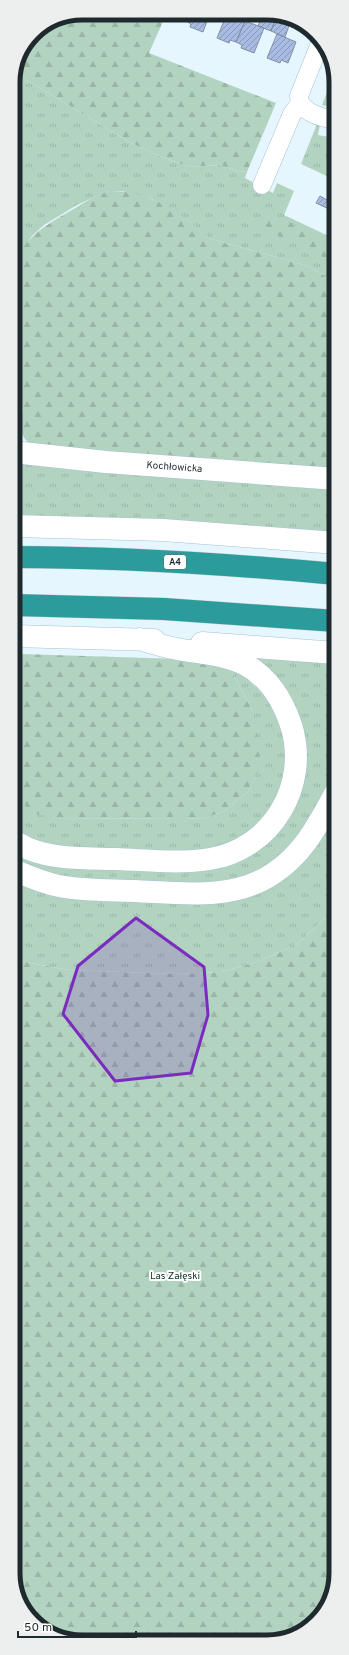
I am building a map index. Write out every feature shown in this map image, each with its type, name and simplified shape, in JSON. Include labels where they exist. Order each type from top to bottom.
[{"type":"highway","name":"A4","points":[[20,557],[80,557],[181,562],[329,573]]},
{"type":"highway","points":[[20,605],[164,609],[329,621]]},
{"type":"main road","name":"Kochłowicka","points":[[20,453],[106,462],[329,478]]},
{"type":"main road","points":[[20,526],[163,530],[329,542]]},
{"type":"main road","points":[[20,636],[139,639],[329,653]]},
{"type":"main road","points":[[20,844],[29,849],[58,856],[183,862],[210,859],[233,853],[256,839],[272,824],[286,802],[293,783],[296,768],[294,736],[287,714],[277,695],[265,679],[244,664],[215,655],[175,649],[139,639]]},
{"type":"main road","points":[[20,873],[59,886],[84,890],[202,894],[226,892],[249,886],[272,875],[294,858],[311,835],[329,804]]},
{"type":"street","points":[[319,47],[299,96],[300,103],[305,110],[316,116],[329,119]]},
{"type":"street","points":[[262,185],[292,114],[300,103]]},
{"type":"highlighted area","points":[[136,918],[204,967],[208,1015],[191,1073],[115,1081],[63,1014],[78,966]]},
{"type":"green space","points":[[82,20],[164,20],[149,53],[276,103],[247,172],[237,171],[220,165],[189,167],[157,155],[131,143],[20,77],[22,66],[26,54],[33,44],[41,35],[51,28],[70,21]]},
{"type":"green space","points":[[20,77],[131,143],[157,155],[189,167],[220,165],[237,171],[247,172],[245,178],[273,193],[277,183],[294,191],[284,215],[329,236],[329,278],[310,267],[211,239],[189,221],[152,199],[122,191],[108,191],[77,205],[44,225],[31,237],[20,256]]},
{"type":"green space","points":[[329,87],[329,107],[322,105]]},
{"type":"green space","points":[[317,124],[320,124],[318,135],[329,137],[329,177],[301,164]]},
{"type":"green space","points":[[108,191],[119,191],[141,195],[161,203],[171,209],[211,239],[310,267],[329,278],[329,471],[215,463],[31,444],[27,441],[22,432],[21,417],[23,407],[20,407],[20,253],[28,241],[41,229],[96,196]]},
{"type":"green space","points":[[274,218],[285,219],[317,238],[329,241],[329,260],[306,247],[271,233],[266,229],[268,221]]},
{"type":"green space","points":[[20,461],[329,487],[329,534],[20,517]]},
{"type":"green space","points":[[20,654],[181,659],[230,669],[253,711],[259,749],[258,772],[247,793],[224,811],[206,818],[55,818],[33,813],[20,801]]},
{"type":"green space","points":[[249,657],[329,661],[329,789],[321,804],[285,854],[247,878],[204,885],[71,880],[42,873],[20,863],[20,851],[228,863],[305,764]]},
{"type":"green space","points":[[230,669],[243,675],[262,692],[271,704],[284,734],[286,758],[282,784],[270,810],[250,832],[219,847],[183,853],[66,847],[35,840],[20,832],[20,800],[55,818],[184,819],[206,818],[224,811],[247,793],[258,772],[253,711]]},
{"type":"green space","points":[[329,815],[329,912],[325,918],[297,944],[260,961],[221,972],[175,974],[69,970],[20,961],[20,880],[241,897]]},
{"type":"green space","name":"Las Załęski","points":[[329,912],[329,1577],[324,1597],[314,1614],[298,1627],[287,1632],[267,1635],[82,1635],[70,1634],[58,1630],[41,1620],[28,1604],[22,1589],[20,1573],[20,961],[69,970],[175,974],[221,972],[260,961],[297,944],[325,918]]},
{"type":"building","points":[[208,20],[203,32],[190,27],[191,24],[186,21]]},
{"type":"building","points":[[224,20],[245,21],[236,42],[230,40],[229,43],[217,38]]},
{"type":"building","points":[[260,20],[275,21],[271,31],[258,26]]},
{"type":"building","points":[[245,21],[264,28],[254,53],[241,48],[242,45],[236,42]]},
{"type":"building","points":[[275,21],[290,24],[285,37],[271,31]]},
{"type":"building","points":[[277,34],[296,42],[288,63],[281,60],[280,63],[267,58]]},
{"type":"building","points":[[320,196],[329,201],[329,209],[316,203]]}]
